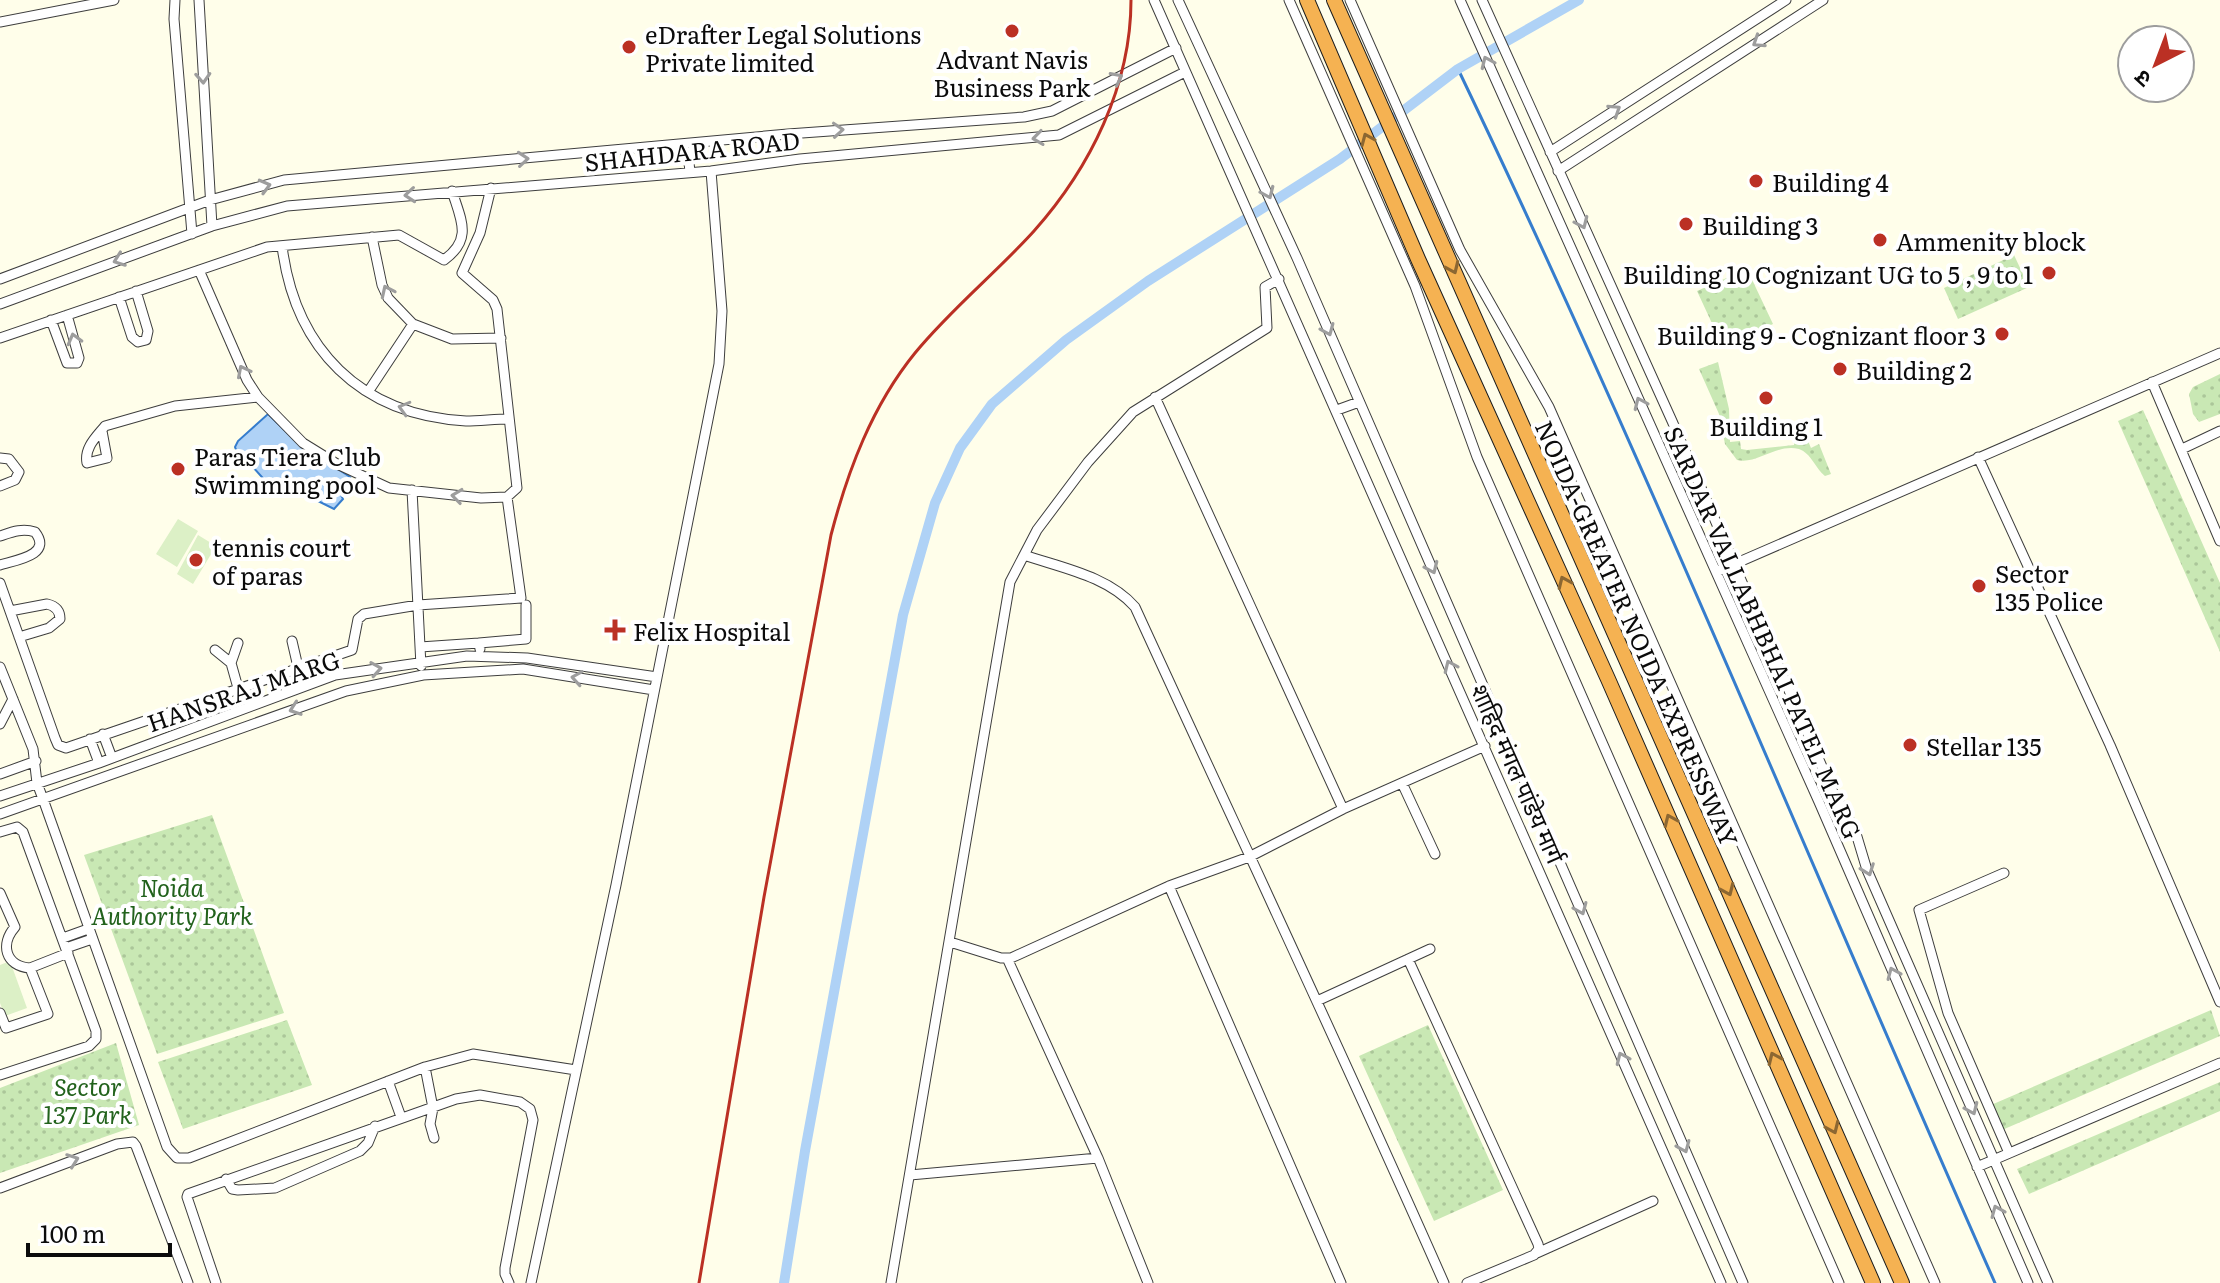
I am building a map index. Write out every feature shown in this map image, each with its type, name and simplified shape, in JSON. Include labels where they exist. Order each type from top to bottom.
[{"type":"highway","name":"NOIDA-GREATER NOIDA EXPRESSWAY","points":[[1307,0],[1325,59],[1392,216],[1615,694],[1873,1283]]},
{"type":"highway","name":"NOIDA-GREATER NOIDA EXPRESSWAY","points":[[1334,0],[1359,40],[1427,192],[1902,1283]]},
{"type":"street","points":[[0,22],[114,0]]},
{"type":"street","points":[[175,0],[192,234]]},
{"type":"street","points":[[199,0],[212,226]]},
{"type":"street","name":"शाहिद मंगल पांडेय मार्ग","points":[[1154,0],[1721,1283]]},
{"type":"street","points":[[1178,0],[1297,258],[1743,1283]]},
{"type":"street","points":[[1289,0],[1325,59]]},
{"type":"street","points":[[1350,0],[1359,40]]},
{"type":"street","name":"SARDAR VALLABHBHAI PATEL MARG","points":[[1460,0],[1716,572],[2028,1283]]},
{"type":"street","name":"SARDAR VALLABHBHAI PATEL MARG","points":[[1482,0],[1666,408],[1833,792],[1855,830],[1867,870],[2048,1283]]},
{"type":"street","points":[[1550,152],[1786,0]]},
{"type":"street","points":[[1558,171],[1823,0]]},
{"type":"street","name":"SHAHDARA ROAD","points":[[0,279],[210,200],[284,180],[1024,117],[1052,111],[1176,48]]},
{"type":"street","name":"SHAHDARA ROAD","points":[[0,304],[212,226],[287,206],[711,171],[800,159],[1059,135],[1185,72]]},
{"type":"street","points":[[687,144],[690,172]]},
{"type":"street","points":[[531,1283],[721,355],[722,311],[711,171]]},
{"type":"street","points":[[462,273],[480,233],[491,188]]},
{"type":"street","points":[[444,260],[460,243],[463,235],[452,191]]},
{"type":"street","points":[[1427,192],[1549,407],[1935,1283]]},
{"type":"street","points":[[1392,216],[1477,457],[1839,1283]]},
{"type":"street","points":[[0,338],[136,291],[267,247],[404,236],[444,260],[493,300],[501,338],[517,488],[507,497],[471,498],[381,487],[303,443],[258,397],[229,343],[199,270]]},
{"type":"street","points":[[372,237],[382,285],[388,298],[413,324],[452,339],[501,338]]},
{"type":"street","points":[[282,246],[307,331],[343,375],[397,407],[471,421],[509,419]]},
{"type":"street","points":[[891,1283],[1010,582],[1037,530],[1088,462],[1133,412],[1267,328],[1265,287],[1277,275]]},
{"type":"street","points":[[119,297],[132,337],[138,342],[146,340],[148,331],[136,291]]},
{"type":"street","points":[[51,320],[67,363],[77,363],[79,358],[67,315]]},
{"type":"street","points":[[368,392],[413,324]]},
{"type":"street","points":[[1716,572],[2220,353]]},
{"type":"street","points":[[2152,382],[2220,541]]},
{"type":"street","points":[[102,431],[105,426],[175,406],[258,397]]},
{"type":"street","points":[[1155,397],[1343,809]]},
{"type":"street","points":[[1337,410],[1359,402]]},
{"type":"street","points":[[2182,449],[2220,431]]},
{"type":"street","points":[[1978,457],[2110,745],[2220,1002]]},
{"type":"street","points":[[0,458],[9,459],[19,472],[15,480],[0,486]]},
{"type":"street","points":[[412,490],[423,675]]},
{"type":"street","points":[[0,583],[58,745],[66,748],[354,649],[360,616],[418,605],[521,598],[507,497]]},
{"type":"street","points":[[0,536],[30,530],[35,532],[41,543],[34,554],[0,565]]},
{"type":"street","points":[[1024,555],[1098,580],[1125,595],[1135,607],[1444,1283]]},
{"type":"street","points":[[10,611],[47,604],[58,609],[60,614],[55,625],[19,637]]},
{"type":"street","points":[[420,647],[527,639],[526,605]]},
{"type":"street","points":[[292,641],[298,667]]},
{"type":"street","points":[[238,643],[231,663],[238,688]]},
{"type":"street","points":[[479,643],[480,656]]},
{"type":"street","points":[[215,650],[231,663]]},
{"type":"street","name":"HANSRAJ MARG","points":[[0,796],[99,763],[335,675],[480,656],[527,658],[657,677]]},
{"type":"street","points":[[0,667],[36,761],[37,783],[88,929],[167,1147],[177,1158],[189,1158],[425,1067],[473,1054],[576,1070]]},
{"type":"street","name":"HANSRAJ MARG","points":[[0,814],[346,691],[423,675],[523,669],[654,690]]},
{"type":"street","points":[[0,724],[13,699]]},
{"type":"street","points":[[103,734],[112,758]]},
{"type":"street","points":[[90,739],[99,763]]},
{"type":"street","points":[[950,942],[1007,958],[1169,886],[1249,857],[1343,809],[1485,746]]},
{"type":"street","points":[[0,774],[36,761]]},
{"type":"street","points":[[1402,783],[1435,854]]},
{"type":"street","points":[[0,832],[17,827],[23,832],[96,1031],[96,1039],[89,1046],[0,1075]]},
{"type":"street","points":[[2004,873],[1919,910],[1948,1013],[2009,1153]]},
{"type":"street","points":[[1169,886],[1341,1283]]},
{"type":"street","points":[[0,893],[15,927],[3,943],[4,952],[15,964],[30,968],[88,929]]},
{"type":"street","points":[[66,946],[92,939]]},
{"type":"street","points":[[1317,1001],[1430,949]]},
{"type":"street","points":[[1007,958],[1098,1158],[1148,1283]]},
{"type":"street","points":[[1408,959],[1538,1244],[1537,1253]]},
{"type":"street","points":[[0,1013],[6,1028],[48,1014],[30,968]]},
{"type":"street","points":[[1977,1167],[2220,1063]]},
{"type":"street","points":[[425,1067],[433,1108],[430,1124],[434,1138]]},
{"type":"street","points":[[388,1081],[401,1117]]},
{"type":"street","points":[[216,1283],[187,1195],[401,1117],[456,1099],[480,1095],[520,1102],[530,1109],[533,1120],[505,1268],[510,1283]]},
{"type":"street","points":[[226,1179],[232,1189],[275,1188],[360,1151],[368,1143],[375,1126]]},
{"type":"street","points":[[0,1188],[117,1144],[133,1142],[188,1283]]},
{"type":"street","points":[[910,1175],[1098,1158]]},
{"type":"street","points":[[1467,1283],[1653,1201]]},
{"type":"green space","points":[[2014,255],[2029,287],[1958,319],[1944,288]]},
{"type":"green space","points":[[1747,269],[1773,324],[1723,347],[1697,291]]},
{"type":"green space","points":[[1718,362],[1729,409],[1730,442],[1740,441],[1741,449],[1747,450],[1794,445],[1795,422],[1800,422],[1811,448],[1819,444],[1831,474],[1825,476],[1799,449],[1783,449],[1752,460],[1737,460],[1725,444],[1719,414],[1699,369]]},
{"type":"green space","points":[[2220,374],[2220,414],[2199,422],[2193,414],[2189,394],[2193,387]]},
{"type":"green space","points":[[2143,410],[2220,583],[2220,652],[2118,421]]},
{"type":"green space","points":[[178,519],[198,531],[177,567],[156,554]]},
{"type":"green space","name":"tennis court of paras","points":[[198,535],[216,546],[193,584],[177,574]]},
{"type":"green space","name":"Noida Authority Park","points":[[212,815],[284,1013],[157,1054],[84,855]]},
{"type":"green space","points":[[10,961],[27,1008],[5,1016],[0,1003],[0,965]]},
{"type":"green space","points":[[2211,1010],[2220,1036],[2002,1130],[1991,1105]]},
{"type":"green space","points":[[287,1020],[312,1085],[183,1129],[158,1062]]},
{"type":"green space","points":[[1428,1025],[1503,1190],[1434,1221],[1359,1056]]},
{"type":"green space","name":"Sector 137 Park","points":[[116,1043],[139,1125],[0,1173],[0,1088]]},
{"type":"green space","points":[[2220,1082],[2220,1111],[2029,1194],[2017,1169]]},
{"type":"water","points":[[268,414],[298,443],[350,477],[341,485],[348,492],[339,491],[343,499],[334,509],[314,499],[270,486],[251,465],[250,458],[237,452],[235,447],[238,441]]},
{"type":"waterway","points":[[784,1283],[805,1151],[903,615],[935,503],[960,448],[992,404],[1066,340],[1148,281],[1340,159],[1458,69],[1579,0]]},
{"type":"waterway","points":[[1458,69],[1665,522],[1995,1283]]},
{"type":"railway","points":[[699,1283],[764,897],[831,535],[845,487],[874,417],[900,373],[943,321],[1034,231],[1054,207],[1089,153],[1104,124],[1124,64],[1131,0]]},
{"type":"place","name":"Advant Navis Business Park","points":[[1012,31]]},
{"type":"place","name":"eDrafter Legal Solutions Private limited","points":[[629,47]]},
{"type":"place","name":"Building 4","points":[[1756,181]]},
{"type":"place","name":"Building 3","points":[[1686,224]]},
{"type":"place","name":"Ammenity block","points":[[1880,240]]},
{"type":"place","name":"Building 10 Cognizant UG to 5 , 9 to 1","points":[[2049,273]]},
{"type":"place","name":"Building 9 - Cognizant floor 3","points":[[2002,334]]},
{"type":"place","name":"Building 2","points":[[1840,369]]},
{"type":"place","name":"Building 1","points":[[1766,398]]},
{"type":"place","name":"Paras Tiera Club Swimming pool","points":[[178,469]]},
{"type":"place","name":"tennis court of paras","points":[[196,560]]},
{"type":"place","name":"Sector 135 Police","points":[[1979,586]]},
{"type":"place","name":"Felix Hospital","points":[[615,630]]},
{"type":"place","name":"Stellar 135","points":[[1910,745]]}]
